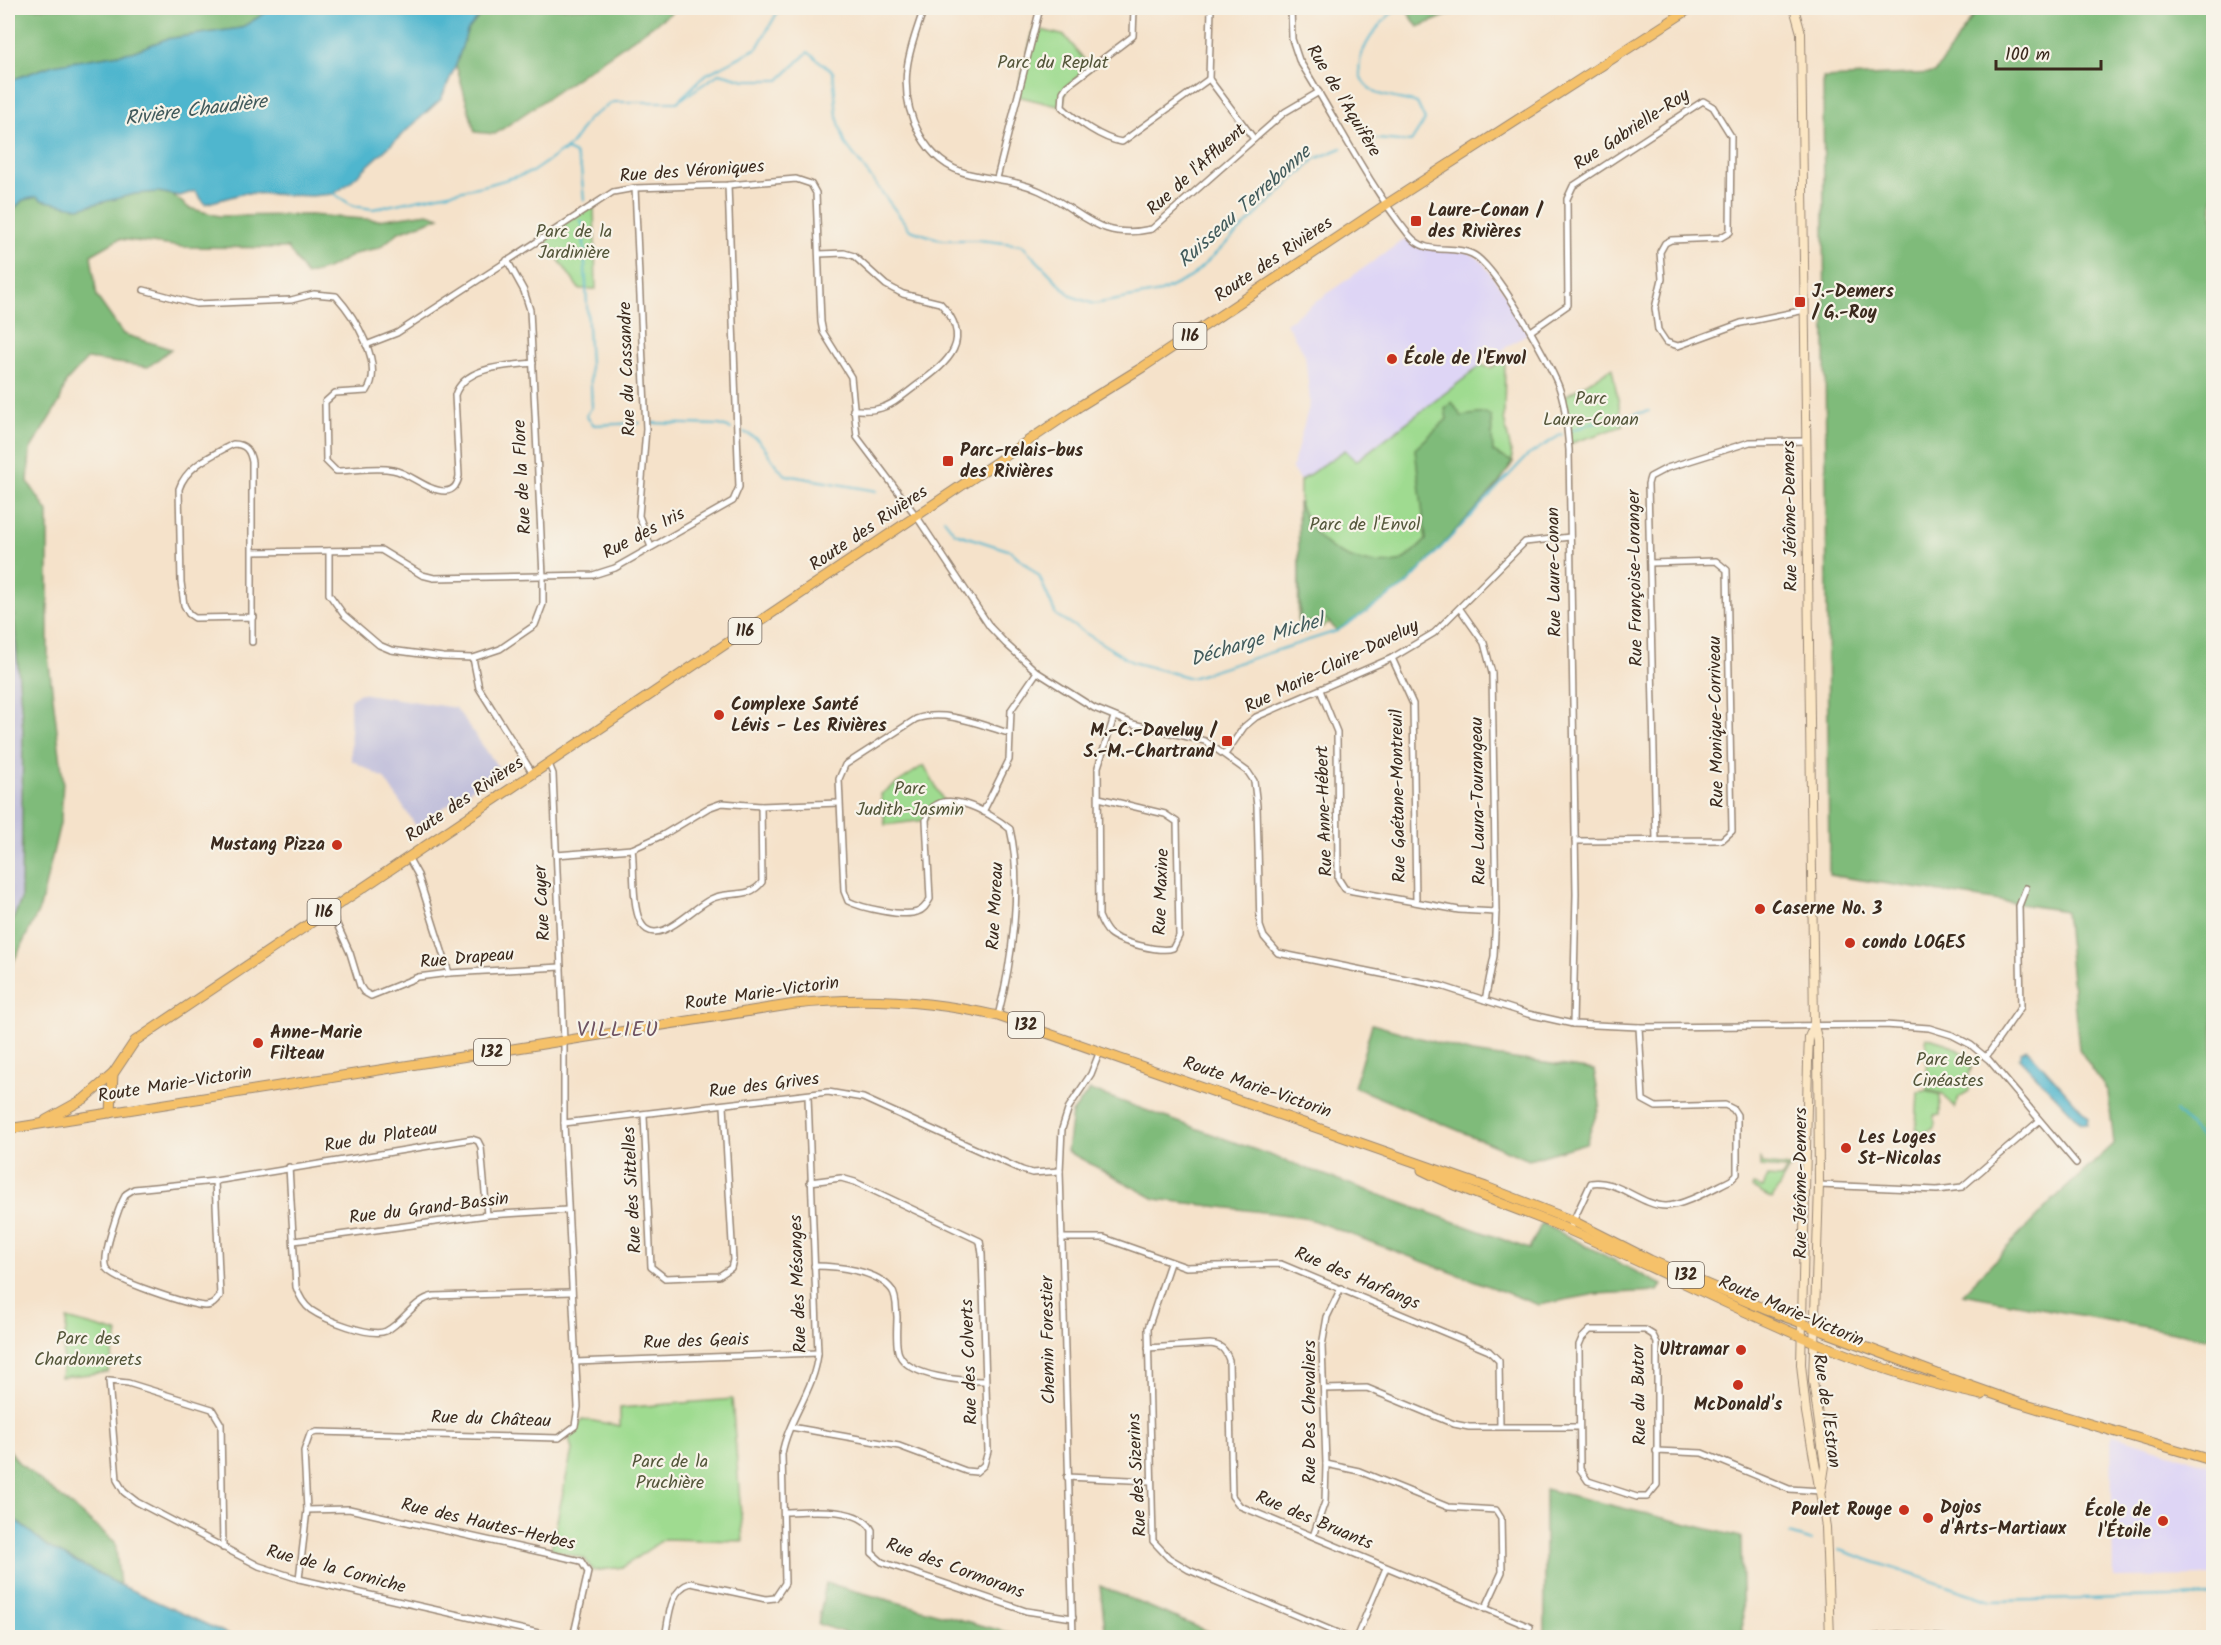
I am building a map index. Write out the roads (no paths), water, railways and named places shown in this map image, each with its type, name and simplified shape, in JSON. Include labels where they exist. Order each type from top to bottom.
[{"type":"main road","name":"Route des Rivières","points":[[38,1124],[84,1099],[112,1074],[135,1041],[330,908],[549,764],[1080,406],[1691,8]]},
{"type":"main road","name":"Route Marie-Victorin","points":[[8,1129],[420,1061],[564,1042],[772,1007],[839,999],[881,998],[932,1002],[998,1016],[1486,1187],[1650,1260],[1815,1329],[2016,1402],[2214,1461]]},
{"type":"main road","points":[[111,1113],[112,1074]]},
{"type":"main road","name":"Route Marie-Victorin","points":[[1571,1225],[1801,1336],[1944,1388],[2016,1402]]},
{"type":"street","name":"Rue de l'Affluent","points":[[924,8],[907,67],[906,79],[906,98],[919,134],[946,165],[968,174],[1019,183],[1054,198],[1095,226],[1114,232],[1134,233],[1152,230],[1285,112],[1319,92]]},
{"type":"street","points":[[997,178],[1040,8]]},
{"type":"street","points":[[1134,8],[1136,28],[1128,42],[1067,86],[1061,100],[1062,107],[1067,112],[1114,141],[1122,142],[1209,79]]},
{"type":"street","points":[[1211,8],[1209,79],[1254,139]]},
{"type":"street","name":"Rue de l'Aquifère","points":[[1291,8],[1294,50],[1387,204]]},
{"type":"street","name":"Rue Jérôme-Demers","points":[[1794,8],[1802,33],[1814,1026],[1818,1041],[1819,1185],[1814,1341]]},
{"type":"street","name":"Rue Gabrielle-Roy","points":[[1531,332],[1568,305],[1567,199],[1573,186],[1703,101],[1713,107],[1731,136],[1730,232],[1720,238],[1671,240],[1665,243],[1660,252],[1662,279],[1655,308],[1658,330],[1666,342],[1678,346],[1741,323],[1805,310]]},
{"type":"street","name":"Rue des Véroniques","points":[[366,345],[398,333],[613,192],[635,188],[728,185],[796,179],[812,184],[816,193],[819,254]]},
{"type":"street","name":"Rue des Iris","points":[[253,552],[381,550],[422,575],[434,578],[605,573],[727,506],[733,501],[740,487],[728,185]]},
{"type":"street","name":"Rue du Cassandre","points":[[635,188],[646,429],[639,516],[651,547]]},
{"type":"street","name":"Rue Laure-Conan","points":[[1387,204],[1417,243],[1431,249],[1470,253],[1481,260],[1531,332],[1552,370],[1564,405],[1569,450],[1575,841],[1573,1024]]},
{"type":"street","points":[[853,410],[876,410],[888,405],[942,367],[950,360],[955,347],[953,323],[940,303],[903,294],[886,285],[854,256],[843,253],[819,254],[824,332],[851,377],[853,410],[857,437],[917,517],[990,627],[1037,672],[1068,694],[1133,724],[1205,741],[1241,765],[1254,781],[1258,825],[1260,926],[1270,946],[1286,957],[1440,986],[1528,1014],[1573,1024],[1639,1027],[1909,1026],[1929,1028],[1952,1035],[1986,1057],[2076,1163]]},
{"type":"street","name":"Rue de la Flore","points":[[329,551],[330,594],[335,605],[379,645],[391,650],[442,657],[473,658],[500,649],[535,625],[543,604],[543,576],[533,363],[527,300],[507,260]]},
{"type":"street","points":[[144,290],[196,304],[291,300],[314,294],[336,296],[363,333],[372,371],[371,385],[367,391],[335,393],[325,402],[326,461],[336,471],[391,469],[445,492],[458,484],[455,395],[459,384],[466,377],[501,366],[533,363]]},
{"type":"street","name":"Rue Françoise-Loranger","points":[[1656,841],[1648,484],[1650,477],[1657,472],[1750,442],[1806,441]]},
{"type":"street","points":[[252,642],[254,617],[252,462],[250,452],[246,447],[233,444],[188,472],[179,489],[182,593],[184,605],[189,614],[195,618],[254,617]]},
{"type":"street","name":"Rue Marie-Claire-Daveluy","points":[[1226,753],[1244,727],[1256,717],[1392,658],[1434,633],[1525,542],[1570,537]]},
{"type":"street","name":"Rue Monique-Corriveau","points":[[1575,841],[1722,840],[1732,831],[1729,579],[1725,566],[1716,561],[1650,563]]},
{"type":"street","name":"Rue Laura-Tourangeau","points":[[1460,609],[1484,643],[1491,663],[1496,912],[1494,956],[1485,1000]]},
{"type":"street","points":[[473,658],[479,688],[533,774]]},
{"type":"street","name":"Rue Gaétane-Montreuil","points":[[1392,658],[1413,704],[1416,901]]},
{"type":"street","points":[[1010,733],[936,714],[916,719],[845,765],[839,779],[839,803],[844,891],[848,901],[866,908],[914,913],[920,911],[930,898],[928,812],[937,804],[951,801],[982,812],[1009,760],[1011,710],[1037,672]]},
{"type":"street","name":"Rue Anne-Hébert","points":[[1320,690],[1337,732],[1338,878],[1345,889],[1459,910],[1496,912]]},
{"type":"street","name":"Rue Maxine","points":[[1099,798],[1165,814],[1177,822],[1179,936],[1173,948],[1165,951],[1117,938],[1103,926],[1100,916],[1099,798],[1099,757],[1114,717]]},
{"type":"street","name":"Rue Cayer","points":[[549,764],[553,774],[564,1042]]},
{"type":"street","points":[[556,855],[632,849],[663,836],[708,808],[722,803],[761,806],[839,803]]},
{"type":"street","points":[[632,849],[637,918],[643,928],[665,930],[715,897],[752,892],[758,888],[762,882],[761,806]]},
{"type":"street","name":"Rue Moreau","points":[[982,812],[1010,829],[1013,852],[1015,902],[1004,994],[998,1016]]},
{"type":"street","points":[[408,858],[418,875],[449,973]]},
{"type":"street","points":[[1986,1057],[2021,1007],[2019,906],[2026,888]]},
{"type":"street","name":"Rue Drapeau","points":[[330,908],[350,953],[360,986],[368,995],[377,994],[418,977],[449,973],[561,967]]},
{"type":"street","name":"Rue Jérôme-Demers","points":[[1801,1336],[1809,1037],[1814,1026]]},
{"type":"street","points":[[1571,1225],[1591,1183],[1604,1184],[1656,1205],[1668,1207],[1731,1180],[1737,1174],[1737,1115],[1733,1109],[1725,1105],[1656,1107],[1643,1100],[1639,1027]]},
{"type":"street","name":"Rue du Château","points":[[299,1578],[307,1510],[304,1451],[310,1434],[318,1432],[418,1433],[559,1438],[575,1426],[577,1417],[564,1123],[564,1042]]},
{"type":"street","name":"Chemin Forestier","points":[[1073,1638],[1060,1171],[1062,1130],[1069,1107],[1091,1074],[1100,1051]]},
{"type":"street","name":"Rue des Grives","points":[[564,1123],[644,1116],[828,1092],[863,1098],[1022,1170],[1032,1173],[1060,1171]]},
{"type":"street","name":"Rue des Mésanges","points":[[665,1638],[676,1591],[682,1585],[691,1583],[766,1599],[775,1598],[785,1583],[786,1512],[782,1454],[791,1426],[814,1374],[818,1353],[807,1096]]},
{"type":"street","name":"Rue des Sittelles","points":[[644,1116],[651,1267],[665,1278],[719,1276],[731,1268],[733,1260],[724,1106]]},
{"type":"street","points":[[1819,1185],[1937,1190],[1962,1187],[2039,1121]]},
{"type":"street","name":"Rue du Plateau","points":[[215,1181],[220,1296],[213,1304],[205,1306],[181,1299],[119,1280],[111,1274],[106,1266],[106,1254],[126,1194],[134,1189],[215,1181],[289,1167],[472,1139],[478,1142],[481,1148],[487,1215]]},
{"type":"street","points":[[289,1167],[296,1287],[300,1300],[310,1310],[329,1319],[376,1333],[386,1331],[423,1298],[571,1292]]},
{"type":"street","name":"Rue des Colverts","points":[[791,1426],[899,1446],[966,1471],[976,1472],[984,1465],[988,1451],[980,1241],[970,1234],[855,1182],[841,1178],[810,1182]]},
{"type":"street","name":"Rue du Grand-Bassin","points":[[294,1241],[487,1215],[567,1210]]},
{"type":"street","name":"Rue des Harfangs","points":[[1062,1238],[1104,1238],[1186,1267],[1281,1264],[1495,1354],[1499,1361],[1500,1426]]},
{"type":"street","name":"Rue des Sizerins","points":[[1170,1263],[1150,1317],[1148,1348],[1153,1541],[1169,1558],[1189,1570],[1349,1638]]},
{"type":"street","points":[[814,1266],[852,1269],[885,1284],[893,1291],[899,1354],[907,1363],[923,1372],[957,1381],[985,1381]]},
{"type":"street","name":"Rue Des Chevaliers","points":[[1313,1536],[1325,1502],[1322,1346],[1327,1317],[1341,1288]]},
{"type":"street","name":"Rue du Butor","points":[[1590,1330],[1645,1330],[1653,1335],[1657,1343],[1656,1451],[1657,1485],[1653,1493],[1647,1497],[1637,1497],[1588,1481],[1580,1469],[1579,1345],[1590,1330]]},
{"type":"street","name":"Rue de l'Estran","points":[[1801,1336],[1805,1402],[1826,1527],[1830,1638]]},
{"type":"street","name":"Rue de l'Estran","points":[[1814,1341],[1814,1391],[1825,1466],[1821,1491]]},
{"type":"street","name":"Rue des Bruants","points":[[1148,1348],[1210,1344],[1219,1345],[1226,1352],[1229,1360],[1232,1496],[1240,1506],[1530,1627]]},
{"type":"street","name":"Rue des Geais","points":[[575,1362],[818,1353]]},
{"type":"street","name":"Rue de la Corniche","points":[[223,1548],[218,1417],[212,1409],[128,1383],[109,1382],[117,1480],[124,1492],[136,1502],[223,1548],[259,1566],[299,1578],[561,1638]]},
{"type":"street","points":[[1324,1389],[1367,1389],[1454,1424],[1469,1427],[1579,1427]]},
{"type":"street","points":[[1656,1451],[1702,1453],[1790,1489],[1821,1491]]},
{"type":"street","points":[[1326,1464],[1359,1471],[1448,1507],[1496,1510],[1501,1518],[1502,1572],[1485,1609]]},
{"type":"street","points":[[1067,1477],[1151,1481]]},
{"type":"street","name":"Rue des Hautes-Herbes","points":[[307,1510],[349,1509],[582,1561],[588,1572],[573,1638]]},
{"type":"street","name":"Rue des Cormorans","points":[[786,1512],[828,1511],[861,1518],[869,1523],[872,1530],[872,1552],[882,1562],[1026,1611],[1073,1618]]},
{"type":"street","points":[[1356,1638],[1386,1568]]},
{"type":"street","points":[[1863,1638],[1898,1634],[1947,1638]]},
{"type":"water","name":"Rivière Chaudière","points":[[280,8],[486,8],[467,31],[456,65],[441,99],[334,194],[311,196],[245,193],[205,204],[195,191],[180,196],[158,192],[135,194],[79,208],[41,200],[37,197],[23,200],[8,215],[8,81],[53,65],[132,52],[166,39],[241,28],[270,10]]},
{"type":"water","points":[[2027,1049],[2088,1117],[2087,1124],[2081,1123],[2019,1058],[2021,1052]]},
{"type":"water","points":[[8,1514],[50,1548],[120,1585],[234,1637],[8,1637]]},
{"type":"waterway","points":[[333,193],[353,206],[373,209],[487,185],[532,172],[571,145],[588,119],[613,102],[677,102],[705,75],[757,48],[780,8]]},
{"type":"waterway","name":"Ruisseau Terrebonne","points":[[1365,138],[1411,142],[1425,120],[1417,103],[1379,94],[1369,88],[1362,79],[1359,68],[1366,44],[1382,22],[1399,8]]},
{"type":"waterway","name":"Ruisseau Terrebonne","points":[[677,102],[720,73],[745,80],[779,80],[808,52],[833,72],[837,116],[845,143],[910,230],[942,240],[979,240],[1022,245],[1071,296],[1094,304],[1161,292],[1191,277],[1315,159],[1342,148]]},
{"type":"waterway","name":"Décharge Michel","points":[[563,152],[567,150],[575,154],[581,169],[584,200]]},
{"type":"waterway","name":"Décharge Michel","points":[[580,220],[583,224],[592,407],[586,416],[594,425],[640,423]]},
{"type":"waterway","name":"Décharge Michel","points":[[1573,430],[1595,422],[1649,411]]},
{"type":"waterway","name":"Décharge Michel","points":[[652,423],[719,425],[731,429]]},
{"type":"waterway","name":"Décharge Michel","points":[[743,432],[757,440],[786,475],[877,491]]},
{"type":"waterway","name":"Décharge Michel","points":[[944,519],[955,533],[1011,551],[1039,576],[1056,615],[1132,662],[1191,678],[1337,631],[1406,585],[1527,456],[1562,434]]},
{"type":"waterway","points":[[2175,1111],[2214,1151]]},
{"type":"waterway","points":[[1789,1534],[1812,1541]]},
{"type":"waterway","points":[[1839,1550],[1991,1601],[2214,1596]]},
{"type":"place","name":"Laure-Conan / des Rivières","points":[[1416,221]]},
{"type":"place","name":"J.-Demers / G.-Roy","points":[[1800,302]]},
{"type":"place","name":"École de l'Envol","points":[[1392,359]]},
{"type":"place","name":"Parc-relais-bus des Rivières","points":[[948,461]]},
{"type":"place","name":"Complexe Santé Lévis - Les Rivières","points":[[719,715]]},
{"type":"place","name":"M.-C.-Daveluy / S.-M.-Chartrand","points":[[1227,741]]},
{"type":"place","name":"Mustang Pizza","points":[[337,845]]},
{"type":"place","name":"Caserne No. 3","points":[[1760,909]]},
{"type":"place","name":"condo LOGES","points":[[1850,943]]},
{"type":"place","name":"Anne-Marie Filteau","points":[[258,1043]]},
{"type":"place","name":"Les Loges St-Nicolas","points":[[1846,1148]]},
{"type":"place","name":"Ultramar","points":[[1741,1350]]},
{"type":"place","name":"McDonald's","points":[[1738,1385]]},
{"type":"place","name":"Poulet Rouge","points":[[1904,1510]]},
{"type":"place","name":"Dojos d'Arts-Martiaux","points":[[1928,1518]]},
{"type":"place","name":"École de l'Étoile","points":[[2163,1521]]},
{"type":"district","name":"VILLIEU","points":[[618,1030]]},
{"type":"park label","name":"Parc du Replat","points":[[1053,63]]},
{"type":"park label","name":"Parc de la Jardinière","points":[[574,242]]},
{"type":"park label","name":"Parc Laure-Conan","points":[[1591,409]]},
{"type":"park label","name":"Parc de l'Envol","points":[[1365,525]]},
{"type":"park label","name":"Parc Judith-Jasmin","points":[[910,799]]},
{"type":"park label","name":"Parc des Cinéastes","points":[[1948,1070]]},
{"type":"park label","name":"Parc des Chardonnerets","points":[[88,1349]]},
{"type":"park label","name":"Parc de la Pruchière","points":[[670,1472]]}]
